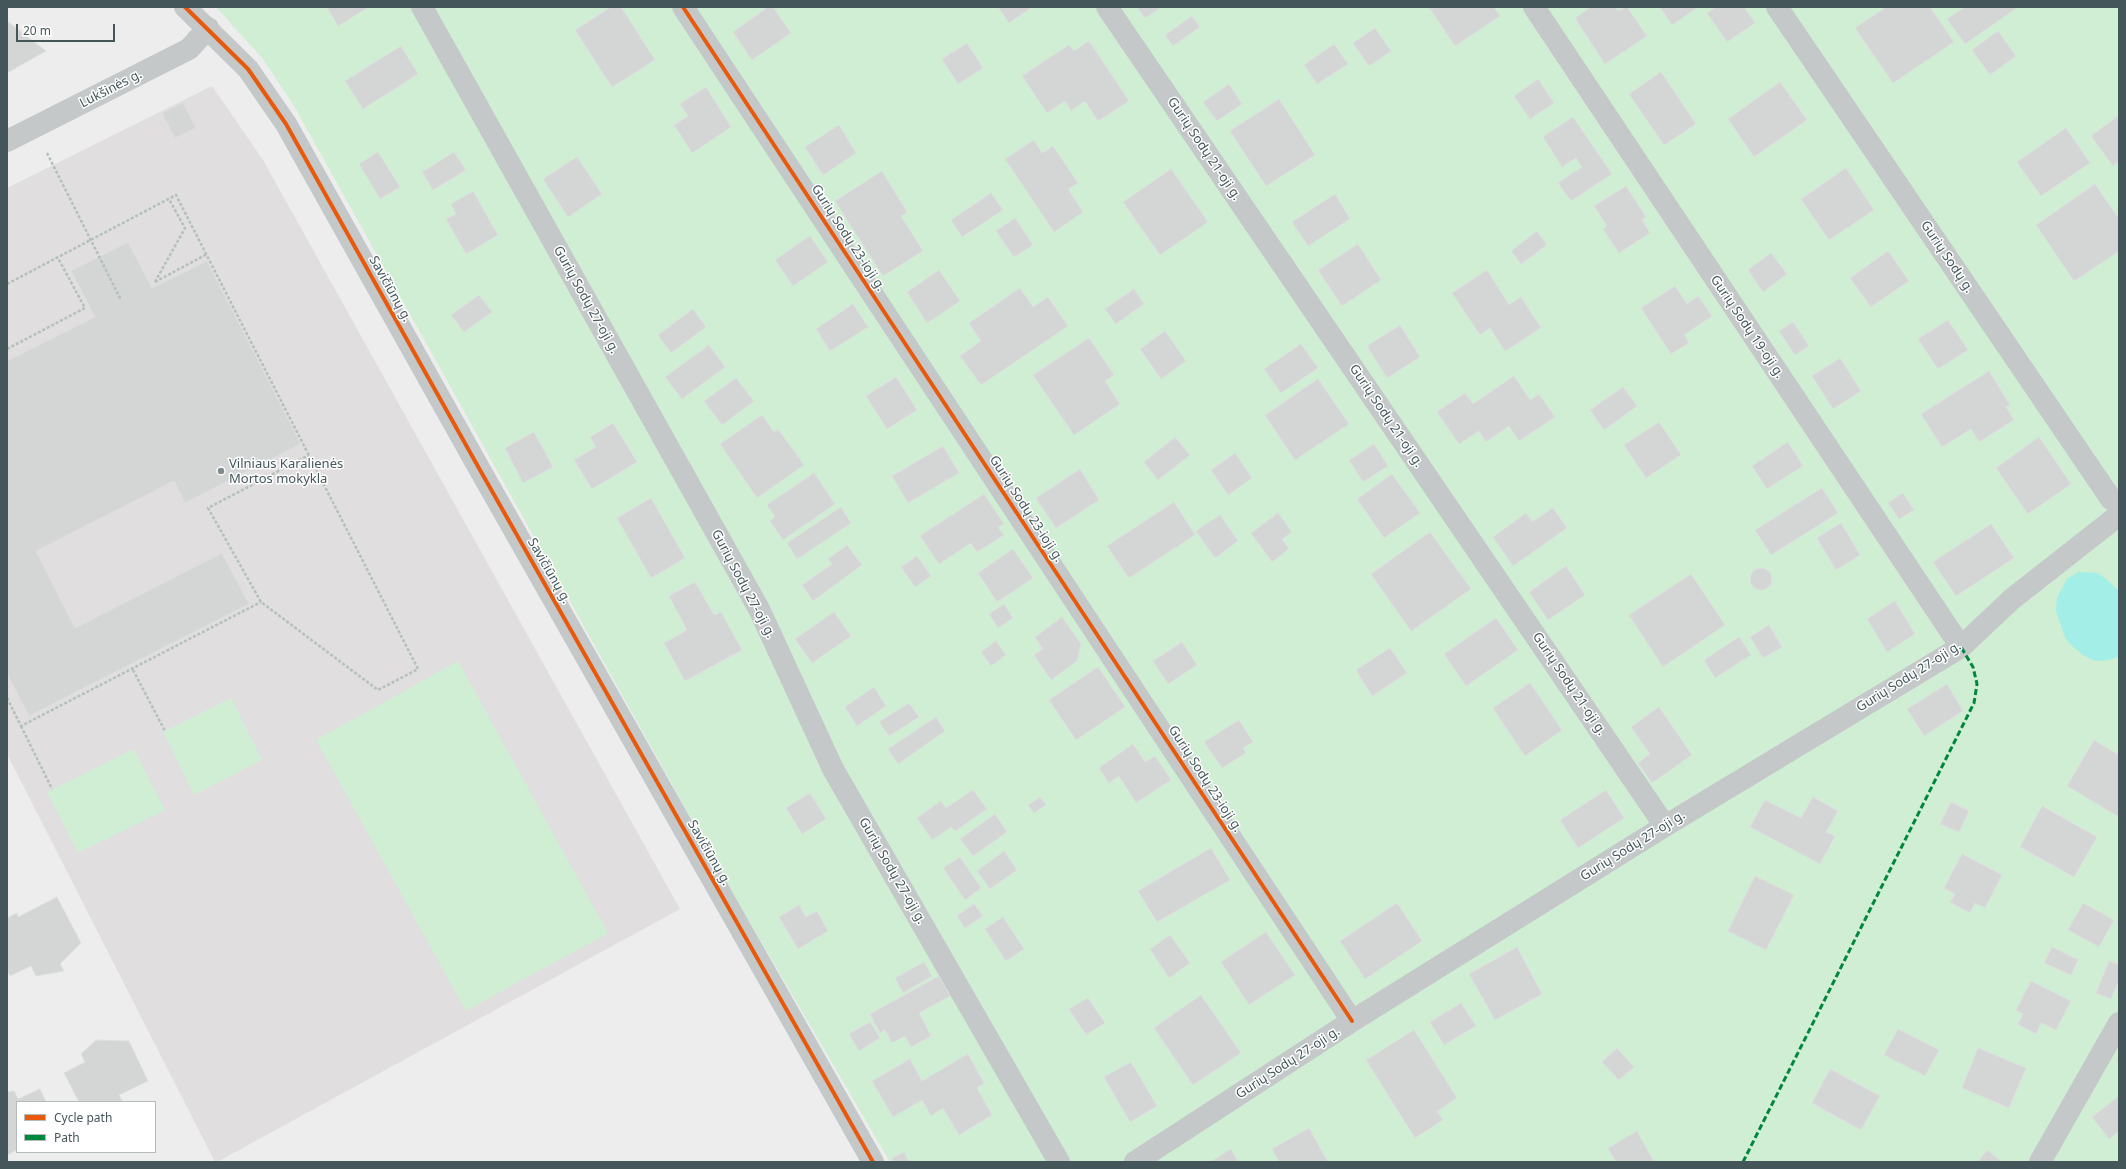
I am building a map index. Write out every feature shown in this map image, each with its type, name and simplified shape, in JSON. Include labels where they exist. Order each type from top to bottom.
[{"type":"street","name":"Savičiūnų g.","points":[[185,7],[248,69],[286,124],[480,470],[873,1162]]},
{"type":"street","name":"Gurių Sodų 27-oji g.","points":[[422,7],[758,609],[833,769],[1059,1162]]},
{"type":"street","name":"Gurių Sodų 23-ioji g.","points":[[683,7],[1352,1021]]},
{"type":"street","name":"Gurių Sodų 21-oji g.","points":[[1107,7],[1665,826]]},
{"type":"street","name":"Gurių Sodų 19-oji g.","points":[[1534,7],[1961,647]]},
{"type":"street","name":"Gurių Sodų g.","points":[[1777,7],[2111,499],[2119,505]]},
{"type":"street","name":"Lukšinės g.","points":[[7,141],[189,49],[208,28]]},
{"type":"street","name":"Gurių Sodų 27-oji g.","points":[[1135,1162],[1352,1021],[1665,826],[1961,647],[2012,599],[2119,515]]},
{"type":"street","points":[[2040,1162],[2119,1023]]},
{"type":"path","points":[[34,128],[121,300]]},
{"type":"path","points":[[7,284],[176,195],[208,254],[418,669],[378,690],[261,602],[208,508],[309,456]]},
{"type":"path","points":[[169,199],[185,228],[155,282],[208,254]]},
{"type":"path","points":[[7,349],[85,308],[58,258]]},
{"type":"path","points":[[21,726],[133,670],[261,602]]},
{"type":"path","points":[[133,670],[165,731]]},
{"type":"path","points":[[7,698],[52,790]]},
{"type":"shaded area","name":"Vilniaus Karalienės Mortos mokykla","points":[[212,86],[263,160],[680,909],[217,1162],[215,1162],[7,754],[7,188]]},
{"type":"green space","points":[[216,7],[2119,7],[2119,1162],[890,1162],[728,885],[294,106],[263,59]]},
{"type":"green space","points":[[458,661],[608,933],[466,1011],[316,740]]},
{"type":"green space","points":[[231,698],[262,760],[194,795],[163,732]]},
{"type":"green space","points":[[134,749],[165,810],[78,853],[47,792]]},
{"type":"water","points":[[2078,572],[2097,573],[2119,591],[2119,656],[2102,661],[2093,660],[2083,655],[2068,642],[2064,635],[2056,611],[2057,598],[2067,579]]},
{"type":"building","points":[[327,7],[369,7],[338,26]]},
{"type":"building","points":[[611,7],[621,7],[655,60],[612,87],[575,30]]},
{"type":"building","points":[[768,7],[773,7],[791,33],[752,60],[733,32]]},
{"type":"building","points":[[998,7],[1032,7],[1009,23]]},
{"type":"building","points":[[1137,7],[1161,7],[1145,18]]},
{"type":"building","points":[[1429,7],[1494,7],[1500,16],[1455,46]]},
{"type":"building","points":[[1591,7],[1615,7],[1618,11],[1627,7],[1647,36],[1605,64],[1575,18]]},
{"type":"building","points":[[1660,7],[1698,7],[1672,25]]},
{"type":"building","points":[[1716,7],[1744,7],[1755,23],[1727,42],[1707,13]]},
{"type":"building","points":[[1886,7],[1930,7],[1954,42],[1893,83],[1855,28]]},
{"type":"building","points":[[1965,7],[2018,7],[1965,44],[1947,19]]},
{"type":"building","points":[[1192,16],[1200,27],[1173,46],[1165,35]]},
{"type":"building","points":[[7,21],[46,51],[7,73]]},
{"type":"building","points":[[1375,28],[1391,51],[1369,66],[1353,43]]},
{"type":"building","points":[[1998,31],[2016,56],[1990,75],[1972,50]]},
{"type":"building","points":[[1089,41],[1129,101],[1098,121],[1085,101],[1071,111],[1065,101],[1047,113],[1022,76],[1069,45],[1074,51]]},
{"type":"building","points":[[967,43],[983,68],[958,84],[942,59]]},
{"type":"building","points":[[1334,44],[1348,64],[1317,84],[1304,65]]},
{"type":"building","points":[[401,46],[418,74],[363,109],[345,81]]},
{"type":"building","points":[[1661,72],[1696,124],[1664,145],[1629,94]]},
{"type":"building","points":[[1538,79],[1554,103],[1530,119],[1514,96]]},
{"type":"building","points":[[1780,82],[1807,120],[1754,157],[1728,119]]},
{"type":"building","points":[[1229,84],[1242,104],[1217,121],[1203,102]]},
{"type":"building","points":[[706,87],[731,127],[692,153],[674,125],[688,116],[680,104]]},
{"type":"building","points":[[1279,99],[1315,155],[1266,186],[1230,131]]},
{"type":"building","points":[[183,103],[196,128],[175,138],[162,113]]},
{"type":"building","points":[[2118,116],[2119,161],[2113,166],[2091,136]]},
{"type":"building","points":[[1573,117],[1612,174],[1571,201],[1558,183],[1582,167],[1576,158],[1562,167],[1543,137]]},
{"type":"building","points":[[839,125],[856,153],[823,175],[805,147]]},
{"type":"building","points":[[2066,128],[2090,163],[2041,196],[2017,162]]},
{"type":"building","points":[[1034,140],[1042,153],[1053,146],[1078,183],[1068,189],[1083,212],[1054,232],[1005,159]]},
{"type":"building","points":[[378,152],[400,187],[380,199],[359,164]]},
{"type":"building","points":[[454,152],[466,170],[433,190],[422,172]]},
{"type":"building","points":[[577,157],[602,194],[568,217],[543,179]]},
{"type":"building","points":[[1846,168],[1874,210],[1829,240],[1801,199]]},
{"type":"building","points":[[1171,169],[1208,222],[1160,255],[1123,202]]},
{"type":"building","points":[[882,171],[907,212],[901,216],[923,251],[883,276],[835,201]]},
{"type":"building","points":[[2095,184],[2119,219],[2119,251],[2074,281],[2036,225]]},
{"type":"building","points":[[1626,186],[1646,217],[1642,220],[1650,233],[1619,253],[1603,229],[1607,226],[1594,206]]},
{"type":"building","points":[[473,191],[498,235],[466,254],[446,219],[456,214],[451,204]]},
{"type":"building","points":[[991,193],[1003,210],[962,237],[951,220]]},
{"type":"building","points":[[1335,194],[1350,219],[1308,246],[1292,222]]},
{"type":"building","points":[[1015,218],[1033,245],[1014,257],[996,231]]},
{"type":"building","points":[[1537,231],[1547,245],[1521,264],[1511,251]]},
{"type":"building","points":[[810,236],[828,262],[793,286],[775,260]]},
{"type":"building","points":[[128,242],[152,288],[207,261],[301,444],[185,503],[174,481],[36,551],[75,628],[222,553],[249,604],[29,716],[7,674],[7,361],[95,317],[71,271]]},
{"type":"building","points":[[1358,244],[1381,280],[1342,306],[1318,270]]},
{"type":"building","points":[[1888,251],[1909,281],[1871,307],[1850,278]]},
{"type":"building","points":[[1771,253],[1787,274],[1763,292],[1748,270]]},
{"type":"building","points":[[939,270],[960,301],[927,323],[907,292]]},
{"type":"building","points":[[1487,270],[1509,305],[1521,297],[1541,328],[1505,351],[1490,328],[1480,335],[1452,293]]},
{"type":"building","points":[[1675,286],[1687,304],[1698,296],[1712,316],[1684,335],[1689,343],[1671,354],[1641,308]]},
{"type":"building","points":[[1020,288],[1033,307],[1048,297],[1068,326],[981,385],[960,356],[981,341],[969,323]]},
{"type":"building","points":[[1134,289],[1144,304],[1116,324],[1105,309]]},
{"type":"building","points":[[479,295],[492,312],[464,332],[451,315]]},
{"type":"building","points":[[853,304],[868,327],[830,351],[816,329]]},
{"type":"building","points":[[693,309],[706,327],[671,353],[658,335]]},
{"type":"building","points":[[1948,320],[1968,350],[1938,369],[1918,339]]},
{"type":"building","points":[[1793,322],[1809,346],[1795,355],[1779,331]]},
{"type":"building","points":[[1400,325],[1420,357],[1387,378],[1367,346]]},
{"type":"building","points":[[1165,331],[1186,361],[1161,379],[1140,349]]},
{"type":"building","points":[[1089,338],[1114,375],[1105,381],[1120,404],[1074,435],[1033,375]]},
{"type":"building","points":[[1301,344],[1318,368],[1281,393],[1264,369]]},
{"type":"building","points":[[709,345],[725,367],[682,399],[665,377]]},
{"type":"building","points":[[1840,358],[1861,391],[1833,409],[1812,376]]},
{"type":"building","points":[[1989,371],[2010,405],[2006,407],[2014,420],[1979,442],[1971,429],[1942,447],[1921,414]]},
{"type":"building","points":[[1514,376],[1530,400],[1539,394],[1555,417],[1519,441],[1509,426],[1486,442],[1479,431],[1459,444],[1437,412],[1465,393],[1473,404]]},
{"type":"building","points":[[896,377],[917,410],[887,429],[866,396]]},
{"type":"building","points":[[736,378],[754,401],[722,425],[704,401]]},
{"type":"building","points":[[1318,379],[1349,424],[1295,460],[1265,415]]},
{"type":"building","points":[[1623,387],[1637,406],[1604,430],[1590,410]]},
{"type":"building","points":[[762,415],[774,432],[778,429],[804,465],[757,498],[720,444]]},
{"type":"building","points":[[1659,422],[1681,455],[1646,478],[1624,445]]},
{"type":"building","points":[[613,423],[637,462],[592,489],[574,460],[596,447],[590,437]]},
{"type":"building","points":[[534,432],[553,467],[523,483],[505,448]]},
{"type":"building","points":[[1175,437],[1190,455],[1158,480],[1144,462]]},
{"type":"building","points":[[2039,437],[2071,484],[2028,514],[1996,468]]},
{"type":"building","points":[[1788,442],[1803,466],[1767,489],[1752,466]]},
{"type":"building","points":[[1374,444],[1388,466],[1363,482],[1349,460]]},
{"type":"building","points":[[943,446],[959,473],[908,503],[892,476]]},
{"type":"building","points":[[1235,453],[1252,478],[1228,495],[1211,470]]},
{"type":"building","points":[[1080,469],[1099,500],[1056,528],[1036,498]]},
{"type":"building","points":[[814,473],[835,504],[783,540],[770,521],[775,517],[767,505]]},
{"type":"building","points":[[1392,474],[1420,513],[1384,538],[1357,499]]},
{"type":"building","points":[[1822,488],[1838,513],[1771,555],[1755,530]]},
{"type":"building","points":[[1903,493],[1914,510],[1899,519],[1888,503]]},
{"type":"building","points":[[984,494],[1004,524],[998,527],[1004,535],[977,552],[971,543],[939,564],[920,536]]},
{"type":"building","points":[[651,498],[685,558],[651,578],[617,518]]},
{"type":"building","points":[[1174,502],[1195,535],[1129,578],[1107,546]]},
{"type":"building","points":[[841,507],[851,523],[797,559],[787,543]]},
{"type":"building","points":[[1553,508],[1567,528],[1513,566],[1493,537],[1526,513],[1532,522]]},
{"type":"building","points":[[1278,513],[1292,532],[1282,539],[1289,549],[1272,562],[1251,533]]},
{"type":"building","points":[[1220,515],[1238,541],[1215,558],[1196,531]]},
{"type":"building","points":[[1841,523],[1860,555],[1836,570],[1817,538]]},
{"type":"building","points":[[1991,524],[2014,558],[1956,596],[1933,562]]},
{"type":"building","points":[[1430,532],[1471,589],[1411,631],[1371,574]]},
{"type":"building","points":[[847,545],[862,565],[813,601],[802,585],[832,564],[828,559]]},
{"type":"building","points":[[1013,549],[1033,578],[997,602],[978,573]]},
{"type":"building","points":[[917,556],[931,576],[915,587],[901,567]]},
{"type":"building","points":[[1566,566],[1585,595],[1548,620],[1529,592]]},
{"type":"building","points":[[1761,568],[1769,571],[1772,579],[1769,587],[1761,590],[1753,587],[1750,579],[1753,571]]},
{"type":"building","points":[[1691,574],[1725,625],[1663,667],[1629,615]]},
{"type":"building","points":[[695,582],[714,615],[721,612],[742,650],[685,681],[664,643],[687,630],[669,596]]},
{"type":"building","points":[[1895,601],[1915,634],[1887,652],[1867,619]]},
{"type":"building","points":[[1004,604],[1013,618],[998,628],[989,614]]},
{"type":"building","points":[[834,612],[851,636],[812,663],[795,639]]},
{"type":"building","points":[[1062,617],[1081,644],[1077,661],[1051,680],[1034,655],[1043,649],[1035,637]]},
{"type":"building","points":[[1496,618],[1518,650],[1466,686],[1444,654]]},
{"type":"building","points":[[1769,625],[1782,647],[1763,658],[1750,637]]},
{"type":"building","points":[[1739,637],[1751,655],[1715,678],[1704,660]]},
{"type":"building","points":[[996,641],[1006,655],[991,666],[981,652]]},
{"type":"building","points":[[1182,642],[1197,665],[1168,684],[1153,661]]},
{"type":"building","points":[[1390,648],[1407,673],[1372,696],[1356,670]]},
{"type":"building","points":[[1098,667],[1125,707],[1076,740],[1049,700]]},
{"type":"building","points":[[1530,683],[1562,730],[1525,756],[1493,708]]},
{"type":"building","points":[[1947,684],[1963,711],[1924,736],[1907,709]]},
{"type":"building","points":[[874,687],[886,706],[857,726],[845,707]]},
{"type":"building","points":[[909,703],[919,717],[889,736],[879,722]]},
{"type":"building","points":[[1659,707],[1692,755],[1652,783],[1638,763],[1650,754],[1631,727]]},
{"type":"building","points":[[936,717],[945,731],[898,764],[888,749]]},
{"type":"building","points":[[1239,720],[1253,742],[1243,748],[1246,753],[1222,768],[1204,742]]},
{"type":"building","points":[[2094,740],[2119,755],[2119,817],[2067,786]]},
{"type":"building","points":[[1133,744],[1145,762],[1155,756],[1171,780],[1136,803],[1119,776],[1109,783],[1099,768]]},
{"type":"building","points":[[973,790],[987,809],[955,831],[951,827],[932,840],[917,818],[941,801],[946,808]]},
{"type":"building","points":[[1606,790],[1624,818],[1578,848],[1560,820]]},
{"type":"building","points":[[810,793],[826,819],[802,834],[786,808]]},
{"type":"building","points":[[1040,797],[1046,805],[1034,813],[1028,805]]},
{"type":"building","points":[[1813,797],[1838,811],[1826,832],[1835,836],[1820,864],[1750,827],[1765,800],[1801,818]]},
{"type":"building","points":[[1951,802],[1969,811],[1959,832],[1940,824]]},
{"type":"building","points":[[2042,806],[2097,837],[2074,877],[2020,847]]},
{"type":"building","points":[[995,814],[1007,832],[973,856],[960,839]]},
{"type":"building","points":[[1211,848],[1230,880],[1157,922],[1138,891]]},
{"type":"building","points":[[1004,851],[1017,870],[990,889],[977,871]]},
{"type":"building","points":[[1962,854],[2002,875],[1985,908],[1975,903],[1970,913],[1950,902],[1955,894],[1944,888]]},
{"type":"building","points":[[960,857],[981,888],[965,900],[943,868]]},
{"type":"building","points":[[1755,876],[1794,895],[1766,950],[1728,931]]},
{"type":"building","points":[[57,897],[81,943],[60,964],[64,971],[36,976],[31,966],[10,976],[7,970],[7,918],[17,913],[18,917]]},
{"type":"building","points":[[1397,903],[1422,941],[1365,979],[1340,941]]},
{"type":"building","points":[[2083,903],[2114,920],[2099,947],[2068,930]]},
{"type":"building","points":[[974,904],[983,916],[965,928],[957,916]]},
{"type":"building","points":[[799,905],[806,917],[817,911],[828,931],[798,949],[779,917]]},
{"type":"building","points":[[1003,917],[1024,949],[1006,961],[985,929]]},
{"type":"building","points":[[1266,932],[1295,975],[1249,1005],[1221,962]]},
{"type":"building","points":[[1170,935],[1190,963],[1169,978],[1150,949]]},
{"type":"building","points":[[1517,947],[1542,994],[1495,1020],[1469,974]]},
{"type":"building","points":[[2052,947],[2078,960],[2071,975],[2044,963]]},
{"type":"building","points":[[2109,961],[2119,964],[2119,980],[2111,999],[2096,993]]},
{"type":"building","points":[[924,962],[932,976],[903,993],[895,978]]},
{"type":"building","points":[[939,976],[950,996],[919,1013],[931,1036],[911,1047],[905,1036],[892,1043],[885,1030],[880,1033],[870,1014]]},
{"type":"building","points":[[2031,981],[2071,1001],[2056,1030],[2041,1023],[2036,1034],[2018,1024],[2023,1014],[2016,1010]]},
{"type":"building","points":[[1201,995],[1241,1053],[1193,1085],[1154,1028]]},
{"type":"building","points":[[1088,998],[1105,1023],[1086,1035],[1069,1009]]},
{"type":"building","points":[[1461,1003],[1476,1026],[1444,1045],[1430,1022]]},
{"type":"building","points":[[870,1022],[880,1038],[859,1051],[849,1034]]},
{"type":"building","points":[[1898,1029],[1939,1050],[1925,1076],[1884,1055]]},
{"type":"building","points":[[1414,1030],[1457,1098],[1437,1111],[1443,1120],[1415,1138],[1366,1060]]},
{"type":"building","points":[[96,1040],[129,1041],[148,1081],[119,1095],[122,1101],[78,1101],[64,1073],[85,1062],[81,1054]]},
{"type":"building","points":[[1617,1048],[1634,1067],[1619,1080],[1602,1062]]},
{"type":"building","points":[[1978,1048],[2026,1068],[2009,1108],[1962,1088]]},
{"type":"building","points":[[968,1054],[984,1083],[977,1088],[992,1115],[959,1135],[943,1108],[931,1116],[922,1100],[893,1117],[872,1081],[910,1059],[922,1081]]},
{"type":"building","points":[[1131,1062],[1157,1106],[1130,1122],[1104,1077]]},
{"type":"building","points":[[1830,1069],[1880,1096],[1861,1130],[1812,1103]]},
{"type":"building","points":[[40,1089],[46,1101],[16,1101],[16,1150],[7,1155],[7,1092],[14,1091],[18,1099]]},
{"type":"building","points":[[2119,1096],[2119,1131],[2109,1139],[2092,1117]]},
{"type":"building","points":[[1309,1128],[1328,1162],[1279,1162],[1272,1149]]},
{"type":"building","points":[[1637,1131],[1653,1160],[1649,1162],[1616,1162],[1608,1148]]},
{"type":"building","points":[[1231,1149],[1238,1162],[1210,1162]]},
{"type":"building","points":[[1987,1150],[2002,1162],[1978,1162]]},
{"type":"building","points":[[904,1152],[909,1162],[894,1162],[892,1158]]},
{"type":"marked path","points":[[1743,1162],[1974,703],[1977,684],[1973,667],[1961,647]]},
{"type":"cycle path","points":[[185,7],[248,69],[286,124],[480,470],[873,1162]]},
{"type":"cycle path","points":[[683,7],[1352,1021]]},
{"type":"place","name":"Vilniaus Karalienės Mortos mokykla","points":[[221,471]]}]
